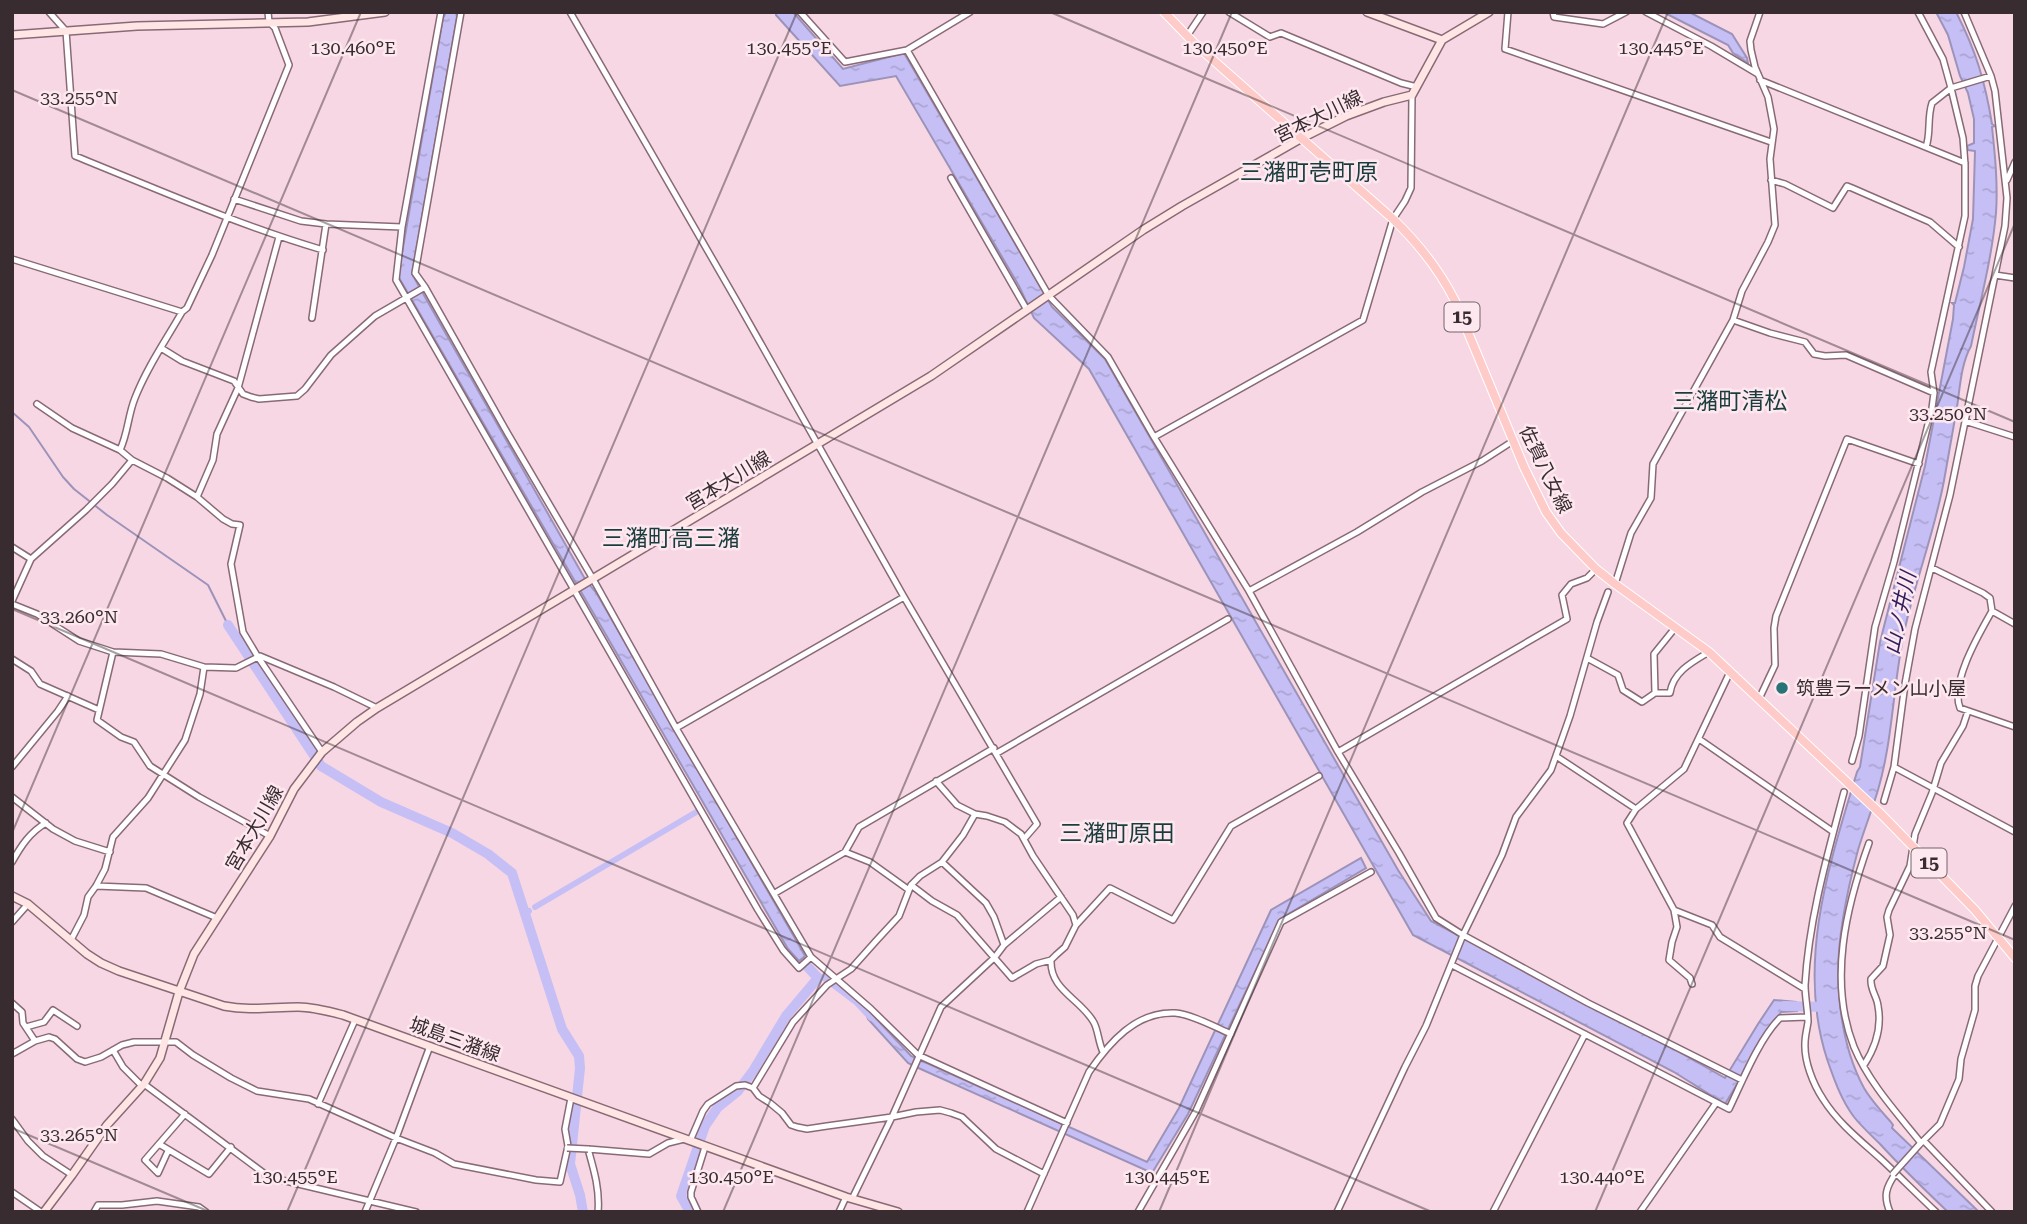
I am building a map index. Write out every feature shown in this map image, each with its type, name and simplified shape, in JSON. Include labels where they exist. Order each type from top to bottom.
[{"type":"main road","points":[[12,36],[137,26],[308,22],[385,12]]},
{"type":"main road","name":"佐賀八女線","points":[[1164,12],[1187,36],[1393,219],[1416,242],[1442,275],[1513,441],[1546,512],[1561,533],[1596,569],[1709,652],[1730,671],[1846,788],[1882,815],[1913,846],[2015,958]]},
{"type":"main road","points":[[1367,12],[1442,40]]},
{"type":"main road","points":[[1412,95],[1442,40],[1489,12]]},
{"type":"main road","name":"宮本大川線","points":[[42,1212],[107,1125],[143,1085],[160,1058],[179,992],[194,954],[270,836],[294,789],[321,754],[357,722],[931,376],[1182,206],[1346,116],[1412,95]]},
{"type":"main road","name":"城島三潴線","points":[[12,896],[28,904],[101,963],[119,971],[240,1009],[300,1007],[319,1009],[355,1020],[849,1198],[898,1212]]},
{"type":"street","points":[[49,12],[66,31],[75,156],[226,217],[323,250]]},
{"type":"street","points":[[120,450],[140,386],[182,312],[187,308],[211,258],[289,65],[275,28],[269,22],[268,12]]},
{"type":"street","points":[[441,12],[402,228],[396,280],[576,589],[758,910],[783,950],[799,968],[811,957]]},
{"type":"street","points":[[461,12],[415,273],[811,957],[831,981],[871,1009],[918,1056],[1067,1124]]},
{"type":"street","points":[[570,12],[1037,824],[1024,839]]},
{"type":"street","points":[[800,12],[845,62],[907,50],[970,12]]},
{"type":"street","points":[[1187,36],[1203,12]]},
{"type":"street","points":[[1229,12],[1270,37],[1281,33],[1401,83],[1417,87]]},
{"type":"street","points":[[1508,12],[1505,49],[1772,142]]},
{"type":"street","points":[[1553,12],[1553,17],[1603,24],[1626,12]]},
{"type":"street","points":[[1646,12],[1711,46],[1759,77],[1965,163]]},
{"type":"street","points":[[1615,584],[1631,533],[1651,498],[1653,464],[1733,320],[1742,291],[1775,225],[1770,159],[1774,129],[1768,97],[1755,67],[1750,41],[1760,12]]},
{"type":"street","points":[[1852,761],[1859,736],[1875,627],[1932,408],[1934,393],[1931,372],[1965,216],[1963,138],[1954,87],[1943,59],[1918,12]]},
{"type":"street","points":[[1884,800],[1894,767],[1912,646],[1950,495],[2005,226],[2006,182],[1995,91],[1964,12]]},
{"type":"street","points":[[907,50],[1048,297],[1108,357],[1249,591],[1338,752],[1436,918],[1588,1003],[1742,1080]]},
{"type":"street","points":[[1926,147],[1932,103],[1954,87],[1989,77]]},
{"type":"street","points":[[1154,437],[1363,320],[1393,219],[1411,188],[1412,95]]},
{"type":"street","points":[[2006,182],[2015,162]]},
{"type":"street","points":[[951,178],[1029,309]]},
{"type":"street","points":[[1771,180],[1785,184],[1833,208],[1847,186],[1930,222],[1959,247]]},
{"type":"street","points":[[234,199],[301,220],[402,228]]},
{"type":"street","points":[[312,318],[326,224]]},
{"type":"street","points":[[197,497],[213,460],[216,434],[238,388],[279,237]]},
{"type":"street","points":[[12,259],[182,312]]},
{"type":"street","points":[[1995,275],[2015,278]]},
{"type":"street","points":[[161,348],[182,361],[234,381],[243,394],[259,400],[298,396],[331,355],[375,316],[425,287]]},
{"type":"street","points":[[1733,320],[1805,342],[1814,354],[1846,355],[1934,393]]},
{"type":"street","points":[[37,404],[72,428],[120,450],[132,460],[197,497],[223,519],[240,525],[231,564],[240,606],[241,626],[321,754]]},
{"type":"street","points":[[1965,421],[2015,438]]},
{"type":"street","points":[[1759,699],[1775,665],[1776,616],[1847,439],[1919,464]]},
{"type":"street","points":[[1249,591],[1357,533],[1422,492],[1482,461],[1513,441]]},
{"type":"street","points":[[132,460],[86,510],[31,559],[12,603],[37,614],[79,640],[113,652],[161,654],[204,667],[236,668],[260,656],[377,708]]},
{"type":"street","points":[[12,547],[31,559]]},
{"type":"street","points":[[1932,568],[1990,598],[1992,611],[1970,652],[1957,699],[1960,708],[2015,727]]},
{"type":"street","points":[[1338,752],[1567,619],[1562,594],[1571,583],[1587,578],[1596,569]]},
{"type":"street","points":[[1337,1212],[1426,1026],[1463,935],[1502,855],[1516,817],[1551,770],[1608,592]]},
{"type":"street","points":[[676,727],[905,597]]},
{"type":"street","points":[[1992,611],[2015,624]]},
{"type":"street","points":[[775,893],[845,852],[859,827],[936,781],[995,751],[1228,619]]},
{"type":"street","points":[[1655,694],[1654,654],[1675,628]]},
{"type":"street","points":[[113,652],[97,720],[121,737],[134,742],[150,766],[270,836]]},
{"type":"street","points":[[1587,658],[1618,675],[1623,690],[1642,702],[1655,694],[1670,693],[1672,683],[1683,669],[1709,652]]},
{"type":"street","points":[[12,659],[31,671],[40,684],[99,710]]},
{"type":"street","points":[[71,940],[88,897],[105,869],[113,837],[148,798],[185,740],[200,694],[204,667]]},
{"type":"street","points":[[1692,984],[1669,960],[1677,927],[1674,910],[1628,822],[1636,809],[1684,769],[1730,671]]},
{"type":"street","points":[[12,767],[68,696]]},
{"type":"street","points":[[1864,1065],[1876,1041],[1879,1008],[1871,979],[1883,966],[1890,935],[1887,917],[1889,910],[1907,875],[1915,834],[1941,763],[1963,726],[1968,711]]},
{"type":"street","points":[[1699,739],[1832,831]]},
{"type":"street","points":[[1556,756],[1636,809]]},
{"type":"street","points":[[1894,767],[2015,832]]},
{"type":"street","points":[[845,852],[870,862],[957,915],[1013,978],[1036,964],[1051,960],[1065,947],[1076,925],[1110,888],[1173,920],[1231,826],[1320,776]]},
{"type":"street","points":[[936,781],[957,805],[975,814],[1004,822],[1021,834],[1073,915],[1076,925]]},
{"type":"street","points":[[1846,788],[1832,831],[1816,901],[1806,991],[1804,1046],[1814,1082],[1823,1099],[1850,1132],[1936,1212]]},
{"type":"street","points":[[12,797],[53,829],[75,841],[110,852]]},
{"type":"street","points":[[753,1088],[793,1022],[831,981],[851,969],[898,916],[911,887],[920,876],[942,862],[975,814]]},
{"type":"street","points":[[13,859],[35,829],[46,823]]},
{"type":"street","points":[[1869,843],[1846,925],[1841,974],[1844,1013],[1855,1048],[1874,1083],[1922,1143],[1992,1212]]},
{"type":"street","points":[[942,862],[986,903],[995,917],[1004,945]]},
{"type":"street","points":[[1138,1212],[1196,1111],[1281,922],[1371,872]]},
{"type":"street","points":[[96,887],[146,888],[217,918]]},
{"type":"street","points":[[839,1212],[892,1117],[941,1007],[995,957],[1004,945],[1061,897]]},
{"type":"street","points":[[12,922],[28,904]]},
{"type":"street","points":[[1890,1212],[1885,1195],[1894,1174],[1940,1124],[1959,1079],[1961,1059],[1975,1010],[1975,986],[1978,976],[2015,906]]},
{"type":"street","points":[[1674,910],[1712,925],[1720,937],[1806,991]]},
{"type":"street","points":[[1051,960],[1051,969],[1060,988],[1095,1022],[1098,1042],[1103,1052]]},
{"type":"street","points":[[1452,965],[1729,1110],[1742,1080],[1773,1026],[1780,1018],[1807,1017]]},
{"type":"street","points":[[12,1003],[22,1012],[26,1027],[35,1041]]},
{"type":"street","points":[[26,1027],[44,1022],[53,1010],[77,1026]]},
{"type":"street","points":[[1027,1212],[1089,1072],[1103,1052],[1137,1021],[1176,1013],[1231,1034]]},
{"type":"street","points":[[318,1104],[355,1020]]},
{"type":"street","points":[[1493,1212],[1585,1034]]},
{"type":"street","points":[[12,1054],[35,1041],[49,1037],[85,1062],[134,1042],[176,1042],[231,1078],[257,1091],[292,1096],[318,1104],[435,1153],[454,1164],[560,1182],[567,1147],[565,1129],[571,1098]]},
{"type":"street","points":[[365,1212],[430,1046]]},
{"type":"street","points":[[113,1050],[123,1067],[143,1085],[269,1177],[416,1212]]},
{"type":"street","points":[[567,1147],[649,1154],[667,1143],[687,1140],[708,1104],[736,1086],[745,1085],[753,1088],[759,1097],[782,1113],[791,1125],[807,1129],[916,1112],[940,1110],[951,1113],[962,1117],[996,1149],[1044,1174]]},
{"type":"street","points":[[1640,1212],[1716,1103]]},
{"type":"street","points":[[168,1151],[158,1173],[145,1160],[185,1114]]},
{"type":"street","points":[[12,1119],[43,1156],[72,1175]]},
{"type":"street","points":[[159,1144],[209,1174],[231,1147]]},
{"type":"street","points":[[698,1212],[691,1192],[705,1147]]},
{"type":"street","points":[[588,1149],[598,1186],[598,1212]]},
{"type":"street","points":[[12,1192],[42,1212]]},
{"type":"street","points":[[94,1212],[98,1205],[157,1201],[199,1207],[206,1212]]},
{"type":"water","points":[[446,12],[456,12],[457,17],[412,274],[585,579],[597,594],[800,947],[805,956],[799,961],[788,949],[398,276]]},
{"type":"water","points":[[776,12],[793,12],[843,69],[904,53],[1052,307],[1105,359],[1398,870],[1431,921],[1725,1078],[1774,1000],[1796,1002],[1797,1011],[1781,1012],[1725,1104],[1674,1072],[1413,935],[1089,369],[1034,318],[1019,286],[896,76],[840,86]]},
{"type":"water","points":[[1663,12],[1689,12],[1732,34],[1748,63],[1733,53],[1728,45]]},
{"type":"water","name":"山ノ井川","points":[[1936,12],[1956,12],[1979,66],[1992,124],[1995,126],[1992,127],[1996,213],[1992,247],[1971,346],[1961,376],[1941,495],[1904,633],[1883,771],[1858,850],[1847,896],[1841,928],[1838,975],[1845,1033],[1852,1062],[1864,1088],[1893,1125],[1892,1128],[1979,1212],[1948,1212],[1854,1117],[1835,1082],[1827,1059],[1818,1023],[1815,987],[1815,951],[1827,878],[1860,767],[1880,642],[1925,466],[1953,319],[1952,303],[1955,303],[1964,267],[1973,219],[1975,151],[1968,150],[1967,146],[1974,143],[1974,119],[1948,35]]},
{"type":"water","points":[[1361,858],[1366,868],[1280,919],[1188,1114],[1152,1173],[908,1063],[868,1019],[866,1013],[871,1013],[911,1056],[1147,1162],[1179,1108],[1271,910]]},
{"type":"waterway","points":[[12,412],[29,427],[74,489],[208,585],[228,625]]},
{"type":"waterway","points":[[228,625],[321,766],[381,802],[452,833],[488,854],[512,873],[562,1029],[579,1056],[570,1164],[583,1212]]},
{"type":"waterway","points":[[535,907],[698,811]]},
{"type":"waterway","points":[[525,913],[529,911]]},
{"type":"waterway","points":[[690,1212],[681,1196],[705,1126],[718,1107],[738,1091],[786,1016],[818,978],[806,965]]},
{"type":"waterway","points":[[818,978],[823,977],[856,1002],[871,1018]]},
{"type":"waterway","points":[[1784,1006],[1826,1007]]},
{"type":"place","name":"筑豊ラーメン山小屋","points":[[1782,688]]},
{"type":"district","name":"三潴町壱町原","points":[[1309,172]]},
{"type":"district","name":"三潴町清松","points":[[1730,401]]},
{"type":"district","name":"三潴町高三潴","points":[[671,538]]},
{"type":"district","name":"三潴町原田","points":[[1117,833]]}]
